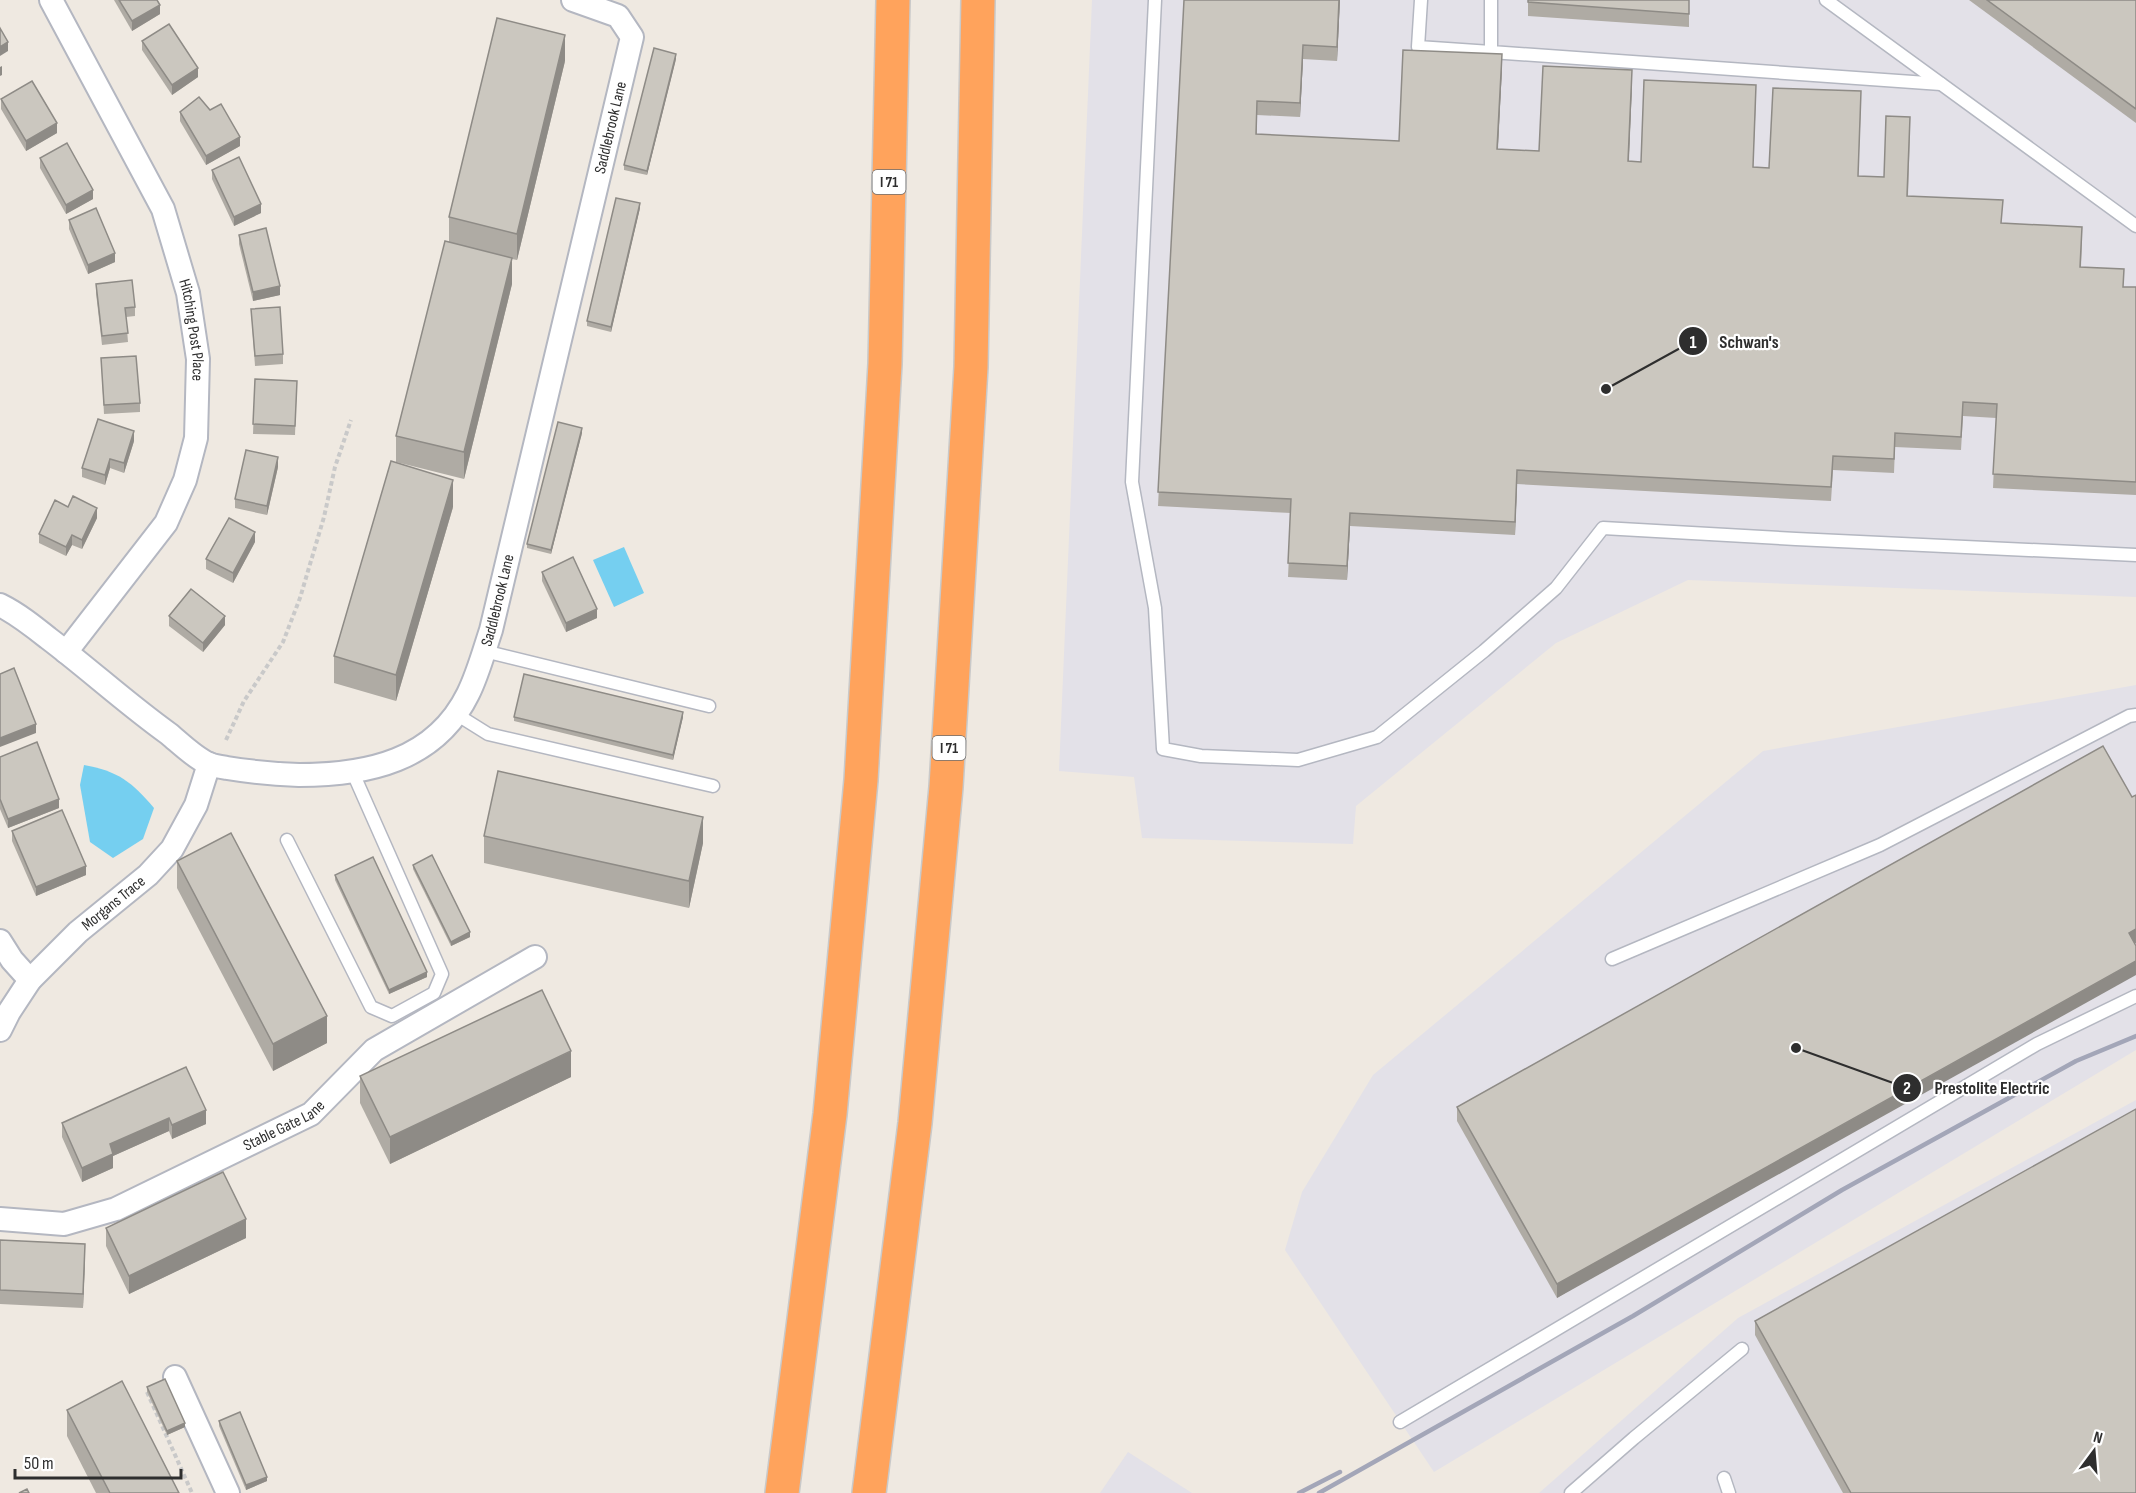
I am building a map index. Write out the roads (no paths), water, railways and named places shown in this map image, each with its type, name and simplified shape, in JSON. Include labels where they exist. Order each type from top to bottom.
[{"type":"highway","name":"I 71","points":[[782,1493],[830,1114],[861,780],[885,364],[893,0]]},
{"type":"highway","name":"I 71","points":[[869,1493],[915,1123],[946,787],[971,368],[978,0]]},
{"type":"street","name":"Hitching Post Place","points":[[51,0],[163,209],[188,293],[198,359],[196,438],[185,480],[166,523],[66,652]]},
{"type":"street","name":"Saddlebrook Lane","points":[[0,605],[12,611],[66,652],[138,711],[209,764],[245,771],[281,774],[353,772],[377,768],[392,762],[421,747],[440,732],[456,714],[469,693],[494,618],[632,37],[618,15],[573,0]]},
{"type":"street","name":"Morgans Trace","points":[[0,1030],[30,980],[78,932],[148,875],[172,849],[196,806],[209,764]]},
{"type":"street","points":[[0,941],[12,960],[30,980]]},
{"type":"street","name":"Stable Gate Lane","points":[[0,1219],[64,1224],[116,1209],[311,1114],[374,1050],[536,957]]},
{"type":"street","points":[[175,1377],[228,1493]]},
{"type":"lane","points":[[1155,0],[1132,482],[1155,608],[1163,749],[1201,756],[1298,760],[1377,737],[1484,651],[1556,588],[1603,528],[1819,541],[2136,555]]},
{"type":"lane","points":[[1421,0],[1418,47],[1941,84]]},
{"type":"lane","points":[[1491,0],[1491,52]]},
{"type":"lane","points":[[1826,0],[2136,226]]},
{"type":"lane","points":[[484,651],[709,706]]},
{"type":"lane","points":[[456,714],[488,734],[713,786]]},
{"type":"lane","points":[[1612,959],[1880,845],[2129,716],[2136,715]]},
{"type":"lane","points":[[287,840],[371,1007],[392,1016],[435,993],[442,974],[353,772]]},
{"type":"lane","points":[[1400,1422],[2037,1044],[2136,996]]},
{"type":"lane","points":[[1571,1493],[1742,1348]]},
{"type":"lane","points":[[1724,1478],[1729,1493]]},
{"type":"water","points":[[624,547],[644,593],[614,607],[593,560]]},
{"type":"water","points":[[84,765],[124,779],[154,808],[143,839],[113,858],[90,842],[80,785]]},
{"type":"railway","points":[[1319,1493],[1633,1316],[1842,1190],[2076,1061],[2136,1036]]},
{"type":"railway","points":[[1299,1493],[1340,1472]]},
{"type":"place","name":"Schwan's","points":[[1606,389]]},
{"type":"place","name":"Prestolite Electric","points":[[1796,1048]]}]
